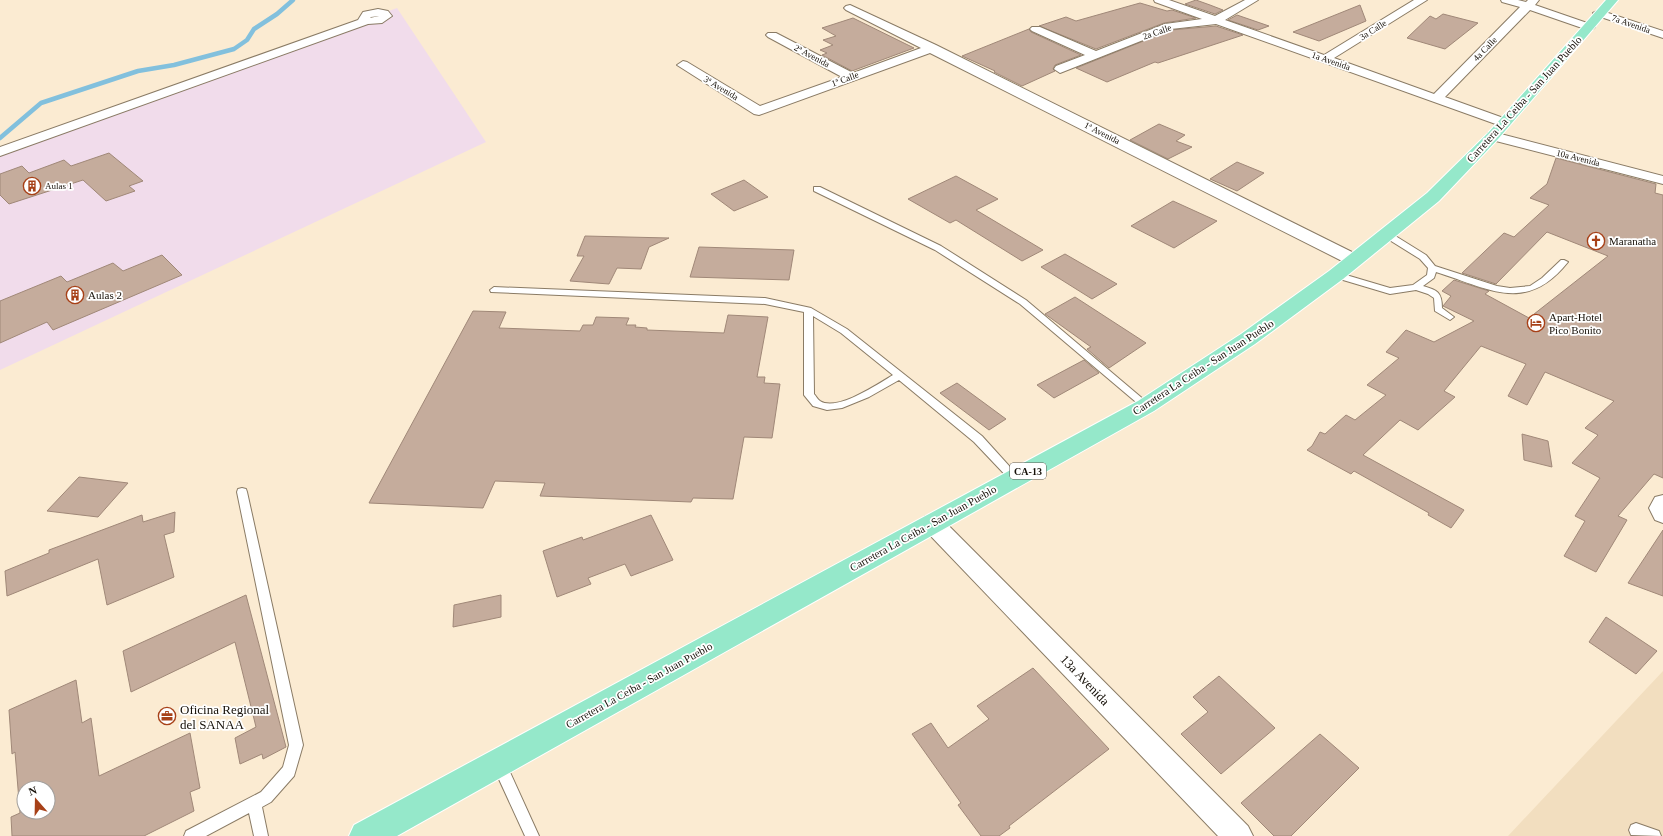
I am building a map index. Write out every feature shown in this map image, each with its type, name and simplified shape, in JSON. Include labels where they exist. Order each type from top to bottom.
[{"type":"main road","name":"Carretera La Ceiba - San Juan Pueblo","points":[[365,836],[1146,406],[1248,339],[1336,275],[1433,197],[1499,130],[1600,13]]},
{"type":"street","name":"1a Avenida","points":[[1159,0],[1437,98],[1499,130]]},
{"type":"street","name":"2a Calle","points":[[1060,69],[1169,26],[1215,20],[1254,0]]},
{"type":"street","name":"3a Calle","points":[[1325,59],[1422,0]]},
{"type":"street","name":"7a Avenida","points":[[1506,0],[1600,13],[1663,35]]},
{"type":"street","name":"4a Calle","points":[[1437,98],[1531,3]]},
{"type":"street","name":"1ª Avenida","points":[[850,8],[1354,260]]},
{"type":"street","points":[[0,152],[366,21]]},
{"type":"street","points":[[1036,28],[1096,55]]},
{"type":"street","name":"2ª Avenida","points":[[772,35],[852,77]]},
{"type":"street","name":"1ª Calle","points":[[759,110],[932,48]]},
{"type":"street","name":"3ª Avenida","points":[[683,65],[759,110]]},
{"type":"street","name":"10a Avenida","points":[[1499,130],[1663,180]]},
{"type":"street","points":[[1663,503],[1660,508],[1663,514]]},
{"type":"street","name":"13a Avenida","points":[[932,523],[1238,836]]},
{"type":"lane","points":[[817,189],[938,248],[1023,302],[1146,406]]},
{"type":"lane","points":[[1386,234],[1423,257],[1432,268],[1491,288],[1519,293],[1534,288],[1564,262]]},
{"type":"lane","points":[[1416,287],[1431,276],[1432,268]]},
{"type":"lane","points":[[1336,275],[1390,291],[1416,287],[1429,291],[1438,298],[1438,309],[1450,317]]},
{"type":"lane","points":[[494,290],[765,301],[808,310],[844,331],[978,439],[1015,478]]},
{"type":"lane","points":[[808,310],[810,395],[812,401],[820,406],[830,408],[859,398],[899,376]]},
{"type":"lane","points":[[191,836],[266,797],[289,771],[296,745],[242,492]]},
{"type":"lane","points":[[498,762],[532,836]]},
{"type":"lane","points":[[254,803],[261,836]]},
{"type":"lane","points":[[1636,830],[1654,836]]},
{"type":"shaded area","points":[[397,8],[486,142],[0,370],[0,151]]},
{"type":"shaded area","points":[[1663,671],[1663,836],[1508,836]]},
{"type":"building","points":[[1196,0],[1223,10],[1215,14],[1185,4]]},
{"type":"building","points":[[1140,3],[1167,11],[1172,10],[1196,18],[1164,23],[1096,49],[1039,26],[1066,17],[1076,21]]},
{"type":"building","points":[[1360,5],[1366,21],[1319,41],[1293,32]]},
{"type":"building","points":[[1443,14],[1478,23],[1445,49],[1407,38],[1430,16],[1436,19]]},
{"type":"building","points":[[1237,15],[1269,26],[1258,30],[1228,20]]},
{"type":"building","points":[[853,18],[914,48],[852,71],[822,55],[827,53],[820,50],[833,45],[823,40],[836,36],[822,28]]},
{"type":"building","points":[[1216,26],[1243,35],[1158,63],[1155,62],[1107,82],[1076,68],[1171,30]]},
{"type":"building","points":[[1029,29],[1031,32],[1081,55],[1055,65],[1053,69],[1055,71],[1022,86],[994,72],[995,71],[962,56]]},
{"type":"building","points":[[1159,124],[1185,135],[1176,141],[1192,147],[1168,159],[1130,140]]},
{"type":"building","name":"Aulas 1","points":[[109,153],[143,181],[129,186],[135,191],[106,201],[83,180],[9,204],[0,195],[0,174],[22,166],[29,173],[64,160],[71,166]]},
{"type":"building","points":[[1556,158],[1656,184],[1655,193],[1663,195],[1663,478],[1654,474],[1618,516],[1627,520],[1596,572],[1564,556],[1585,521],[1575,516],[1600,478],[1572,463],[1598,435],[1585,428],[1614,401],[1545,372],[1527,405],[1508,396],[1526,364],[1481,346],[1444,391],[1455,397],[1418,430],[1400,420],[1363,455],[1464,510],[1451,528],[1428,515],[1429,513],[1354,471],[1351,474],[1307,450],[1312,446],[1320,432],[1325,434],[1346,415],[1355,420],[1386,395],[1367,385],[1399,358],[1386,352],[1406,330],[1434,342],[1474,321],[1443,306],[1451,296],[1442,291],[1454,280],[1489,291],[1485,294],[1529,318],[1608,256],[1547,232],[1496,284],[1462,273],[1504,233],[1514,237],[1549,205],[1530,198],[1547,184]]},
{"type":"building","points":[[1237,162],[1264,173],[1237,191],[1210,179]]},
{"type":"building","points":[[956,176],[998,199],[976,210],[1043,250],[1022,261],[956,220],[950,223],[908,199]]},
{"type":"building","points":[[744,180],[768,197],[734,211],[711,194]]},
{"type":"building","points":[[1173,201],[1217,221],[1174,248],[1131,226]]},
{"type":"building","points":[[585,236],[669,238],[649,247],[641,269],[617,268],[609,284],[570,281],[584,256],[577,256]]},
{"type":"building","points":[[699,247],[794,250],[789,280],[690,277]]},
{"type":"building","points":[[1065,254],[1117,284],[1092,299],[1041,267]]},
{"type":"building","name":"Aulas 2","points":[[162,255],[182,275],[53,330],[47,322],[0,343],[0,301],[61,276],[67,282],[113,263],[123,271]]},
{"type":"building","points":[[1075,297],[1146,343],[1109,368],[1087,349],[1091,347],[1045,314]]},
{"type":"building","points":[[473,311],[506,312],[499,328],[580,331],[583,325],[593,325],[596,317],[629,318],[626,325],[636,325],[635,327],[647,328],[647,330],[724,333],[728,315],[768,317],[757,377],[765,377],[764,383],[780,384],[772,438],[744,437],[733,499],[693,498],[691,502],[540,496],[545,483],[495,481],[483,508],[369,503]]},
{"type":"building","points":[[1084,360],[1099,373],[1054,398],[1037,385]]},
{"type":"building","points":[[957,383],[1006,419],[989,430],[940,393]]},
{"type":"building","points":[[1522,434],[1548,441],[1552,467],[1524,460]]},
{"type":"building","points":[[79,477],[128,483],[98,517],[47,511]]},
{"type":"building","points":[[175,512],[174,532],[164,535],[174,577],[107,605],[98,559],[7,596],[5,571],[49,553],[49,550],[142,515],[143,522]]},
{"type":"building","points":[[651,515],[673,560],[631,576],[625,564],[588,578],[591,584],[557,597],[543,551],[582,537],[583,540]]},
{"type":"building","points":[[1663,530],[1663,596],[1628,583]]},
{"type":"building","points":[[246,595],[286,747],[263,759],[262,754],[240,764],[235,738],[256,727],[235,642],[131,692],[123,651]]},
{"type":"building","points":[[501,595],[501,617],[453,627],[454,605]]},
{"type":"building","points":[[1606,617],[1657,651],[1636,674],[1589,642]]},
{"type":"building","points":[[1033,668],[1109,749],[1009,826],[1010,828],[999,836],[981,836],[958,805],[961,803],[912,734],[931,723],[948,748],[989,719],[977,706]]},
{"type":"building","points":[[1219,676],[1275,728],[1221,774],[1181,734],[1208,712],[1193,697]]},
{"type":"building","points":[[76,680],[82,723],[91,718],[99,776],[190,733],[200,788],[190,792],[194,811],[144,836],[12,836],[11,817],[16,815],[16,820],[56,820],[56,780],[17,780],[15,752],[12,754],[9,710]]},
{"type":"building","points":[[1320,734],[1359,768],[1291,836],[1274,836],[1241,803]]},
{"type":"waterway","points":[[0,138],[41,103],[138,71],[174,65],[234,49],[247,40],[254,29],[277,14],[293,0]]},
{"type":"place","name":"Aulas 1","points":[[32,186]]},
{"type":"place","name":"Maranatha","points":[[1596,241]]},
{"type":"place","name":"Aulas 2","points":[[75,295]]},
{"type":"place","name":"Apart-Hotel Pico Bonito","points":[[1536,323]]},
{"type":"place","name":"Oficina Regional del SANAA","points":[[167,716]]}]
